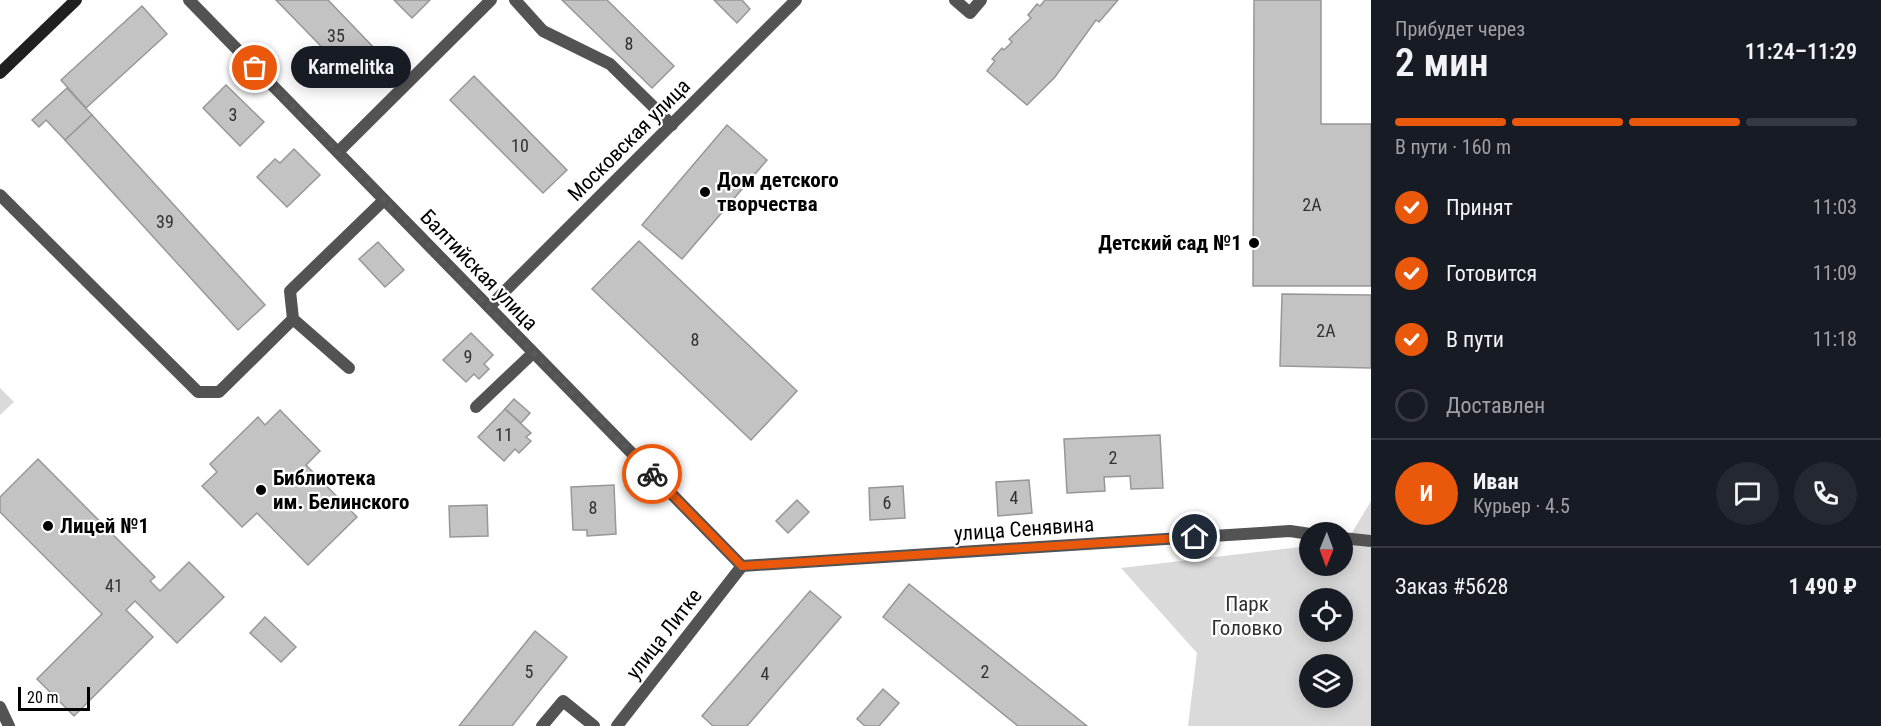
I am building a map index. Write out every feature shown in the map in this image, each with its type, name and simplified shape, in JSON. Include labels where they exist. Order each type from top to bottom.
[{"type":"main road","points":[[0,73],[76,0]]},
{"type":"street","name":"Балтийская улица","points":[[189,0],[742,566]]},
{"type":"street","points":[[338,152],[491,0]]},
{"type":"street","points":[[515,0],[543,31],[610,64],[672,125]]},
{"type":"street","name":"Московская улица","points":[[489,307],[796,0]]},
{"type":"street","points":[[955,0],[970,13],[981,0]]},
{"type":"street","points":[[0,195],[198,392],[219,392],[293,319]]},
{"type":"street","points":[[349,368],[293,319],[290,291],[384,200]]},
{"type":"street","points":[[476,407],[533,353]]},
{"type":"street","name":"улица Сенявина","points":[[742,566],[1290,531],[1299,532]]},
{"type":"street","points":[[1353,539],[1371,541]]},
{"type":"street","name":"улица Литке","points":[[616,726],[742,566]]},
{"type":"street","points":[[542,726],[562,701],[594,726]]},
{"type":"street","points":[[0,707],[9,726]]},
{"type":"green space","points":[[0,388],[14,402],[0,415]]},
{"type":"green space","name":"Парк Головко","points":[[1371,501],[1371,726],[1188,726],[1197,653],[1121,568],[1299,547],[1299,576],[1353,576],[1353,531]]},
{"type":"building","points":[[276,0],[328,0],[378,52],[351,77]]},
{"type":"building","points":[[394,0],[430,0],[412,18]]},
{"type":"building","points":[[562,0],[607,0],[674,66],[652,88]]},
{"type":"building","points":[[714,0],[742,0],[750,9],[737,23]]},
{"type":"building","points":[[1045,0],[1118,0],[1099,22],[1096,20],[1055,77],[1027,105],[987,71],[995,61],[992,59],[1002,48],[1004,50],[1012,42],[1009,39],[1031,18],[1028,15],[1037,4],[1040,6]]},
{"type":"building","points":[[1254,0],[1321,0],[1321,124],[1371,124],[1371,286],[1253,286]]},
{"type":"building","points":[[142,6],[167,34],[86,108],[61,80]]},
{"type":"building","points":[[474,76],[567,170],[543,193],[450,100]]},
{"type":"building","points":[[226,85],[264,122],[240,146],[203,108]]},
{"type":"building","points":[[67,88],[92,115],[65,140],[46,120],[39,127],[32,120]]},
{"type":"building","points":[[92,115],[265,305],[238,330],[65,140]]},
{"type":"building","name":"Дом детского творчества","points":[[727,125],[767,160],[682,259],[642,225]]},
{"type":"building","points":[[294,149],[320,175],[287,207],[257,177],[275,159],[280,163]]},
{"type":"building","points":[[639,241],[797,391],[751,440],[592,289]]},
{"type":"building","points":[[378,242],[404,270],[385,287],[359,259]]},
{"type":"building","points":[[1282,294],[1371,295],[1371,368],[1280,366]]},
{"type":"building","points":[[471,333],[493,355],[484,364],[489,369],[479,379],[474,374],[466,382],[443,360]]},
{"type":"building","points":[[514,399],[530,413],[521,423],[505,409]]},
{"type":"building","points":[[505,409],[531,433],[526,437],[531,441],[519,453],[515,449],[504,461],[478,437]]},
{"type":"building","points":[[280,410],[320,451],[306,465],[357,517],[308,565],[257,513],[242,527],[202,486],[217,472],[210,464],[258,417],[265,425]]},
{"type":"building","points":[[1160,435],[1163,488],[1131,489],[1130,476],[1104,477],[1105,491],[1067,493],[1064,439]]},
{"type":"building","points":[[38,459],[155,577],[150,581],[160,591],[189,562],[224,597],[177,643],[135,601],[126,610],[153,637],[74,716],[37,679],[102,614],[0,512],[0,497]]},
{"type":"building","points":[[1029,480],[1032,513],[998,516],[996,482]]},
{"type":"building","points":[[614,485],[616,534],[587,536],[587,530],[573,530],[571,487]]},
{"type":"building","points":[[903,486],[905,518],[870,520],[869,488]]},
{"type":"building","points":[[797,500],[809,512],[788,533],[776,521]]},
{"type":"building","points":[[487,505],[488,536],[450,537],[449,506]]},
{"type":"building","points":[[909,584],[1087,726],[1018,726],[883,617]]},
{"type":"building","points":[[810,591],[841,617],[747,726],[713,726],[702,716]]},
{"type":"building","points":[[265,617],[296,647],[281,662],[250,633]]},
{"type":"building","points":[[535,631],[567,657],[512,726],[459,726]]},
{"type":"building","points":[[883,689],[899,703],[879,726],[865,726],[857,719]]},
{"type":"way so far","points":[[255,68],[652,474]]},
{"type":"place","name":"Karmelitka","points":[[255,68]]},
{"type":"place","name":"Дом детского творчества","points":[[705,192]]},
{"type":"place","name":"Детский сад №1","points":[[1254,243]]},
{"type":"place","name":"Библиотека им. Белинского","points":[[261,490]]},
{"type":"place","name":"Лицей №1","points":[[48,526]]},
{"type":"route","points":[[652,474],[742,566],[1195,537]]}]
